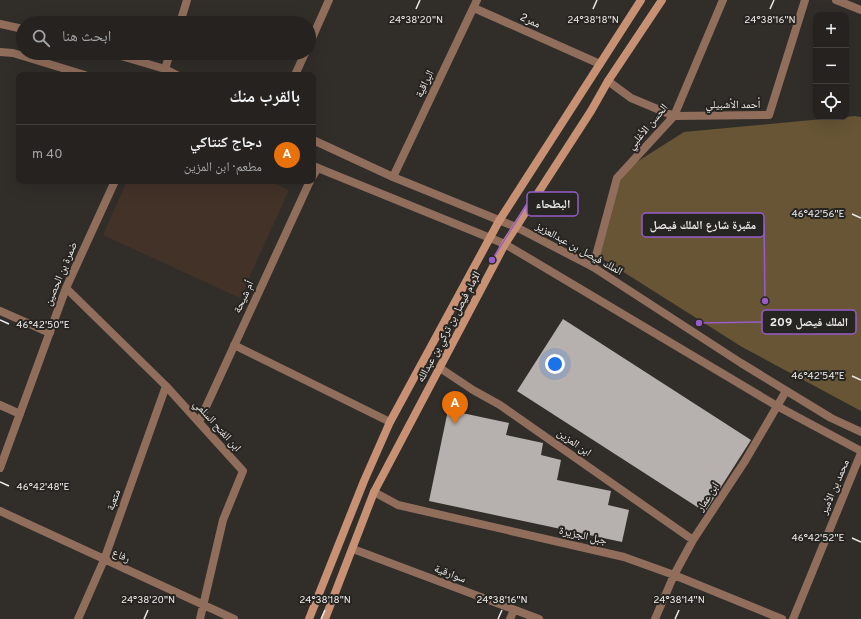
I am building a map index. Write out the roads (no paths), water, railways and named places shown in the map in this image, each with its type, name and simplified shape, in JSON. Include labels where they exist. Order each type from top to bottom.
[{"type":"main road","name":"الإمام فيصل بن تركي بن عبدالله","points":[[309,619],[364,481],[390,422],[499,221],[641,0]]},
{"type":"main road","name":"الإمام فيصل بن تركي بن عبدالله","points":[[325,619],[374,492],[505,244],[591,111],[608,81],[662,0]]},
{"type":"street","points":[[182,16],[187,0]]},
{"type":"street","points":[[316,29],[329,0]]},
{"type":"street","name":"الحسن الأغلبي","points":[[593,267],[617,178],[674,116],[723,0]]},
{"type":"street","name":"أحمد الأشبيلي","points":[[608,81],[631,98],[674,116],[769,116],[805,0]]},
{"type":"street","points":[[836,0],[861,10]]},
{"type":"street","name":"ممر2","points":[[475,4],[600,64]]},
{"type":"street","name":"البراقية","points":[[393,177],[475,4]]},
{"type":"street","points":[[0,24],[16,27]]},
{"type":"street","points":[[0,52],[16,54]]},
{"type":"street","points":[[36,60],[75,72]]},
{"type":"street","points":[[133,60],[170,72]]},
{"type":"street","points":[[165,70],[168,60]]},
{"type":"street","points":[[296,72],[302,60]]},
{"type":"street","name":"الملك فيصل بن عبدالعزيز","points":[[316,141],[393,177],[516,227],[593,267],[734,359],[830,418],[861,432]]},
{"type":"street","points":[[316,167],[505,244],[778,406],[861,452]]},
{"type":"street","name":"ضمرة بن الحصين","points":[[0,468],[66,288],[113,184]]},
{"type":"street","name":"أم شيحة","points":[[199,422],[309,184]]},
{"type":"street","name":"ابن الفتح السلمي","points":[[66,288],[166,386],[243,471],[224,520],[200,619]]},
{"type":"street","points":[[0,310],[50,333]]},
{"type":"street","points":[[234,345],[390,422]]},
{"type":"street","name":"ابن المزين","points":[[440,368],[473,390],[500,405],[693,540]]},
{"type":"street","name":"متعبة","points":[[78,619],[104,560],[166,386]]},
{"type":"street","name":"ابن عمار","points":[[655,619],[674,575],[693,540],[745,461],[786,391]]},
{"type":"street","points":[[0,406],[20,414]]},
{"type":"street","name":"محمد بن الأمير","points":[[793,619],[861,452]]},
{"type":"street","name":"جبل الجزيرة","points":[[374,492],[398,505],[624,557],[674,575],[782,619]]},
{"type":"street","name":"رفاع","points":[[0,511],[234,619]]},
{"type":"street","name":"سوارقية","points":[[353,549],[539,619]]},
{"type":"street","points":[[510,619],[514,610]]},
{"type":"place","name":"البطحاء","points":[[492,260]]},
{"type":"place","name":"مقبرة شارع الملك فيصل","points":[[765,301]]},
{"type":"place","name":"الملك فيصل 209","points":[[699,323]]},
{"type":"place","name":"دجاج كنتاكي","points":[[455,424]]}]
